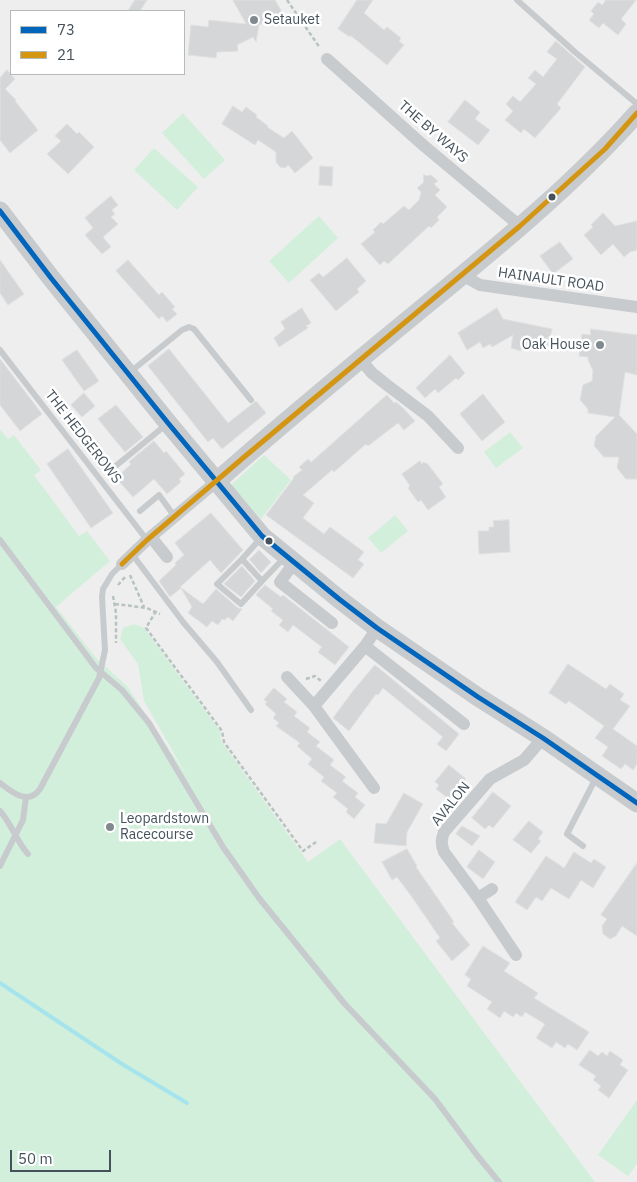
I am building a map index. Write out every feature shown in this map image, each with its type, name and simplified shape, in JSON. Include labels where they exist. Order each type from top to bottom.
[{"type":"street","name":"THE BY WAYS","points":[[327,59],[423,145],[520,226]]},
{"type":"street","points":[[125,568],[132,554],[149,538],[520,226],[605,149],[637,113]]},
{"type":"street","points":[[0,211],[168,424],[262,536],[377,628],[478,697],[597,775],[636,798]]},
{"type":"street","name":"HAINAULT ROAD","points":[[462,275],[480,285],[637,307]]},
{"type":"street","points":[[360,359],[386,385],[428,416],[458,448]]},
{"type":"street","points":[[149,538],[166,557]]},
{"type":"street","points":[[290,560],[280,582],[332,623]]},
{"type":"street","points":[[314,706],[365,646],[377,628]]},
{"type":"street","points":[[365,646],[464,724]]},
{"type":"street","points":[[290,680],[371,774],[374,788]]},
{"type":"street","name":"AVALON","points":[[516,955],[441,845],[444,832],[490,779],[524,760],[543,738]]},
{"type":"street","points":[[478,898],[492,890]]},
{"type":"lane","points":[[517,0],[637,104]]},
{"type":"lane","points":[[128,373],[182,330],[189,327],[194,329],[251,400]]},
{"type":"lane","name":"THE HEDGEROWS","points":[[0,350],[149,538]]},
{"type":"lane","points":[[112,469],[168,424]]},
{"type":"lane","points":[[140,511],[159,495],[175,517]]},
{"type":"lane","points":[[262,536],[217,584],[242,604],[262,581],[290,560]]},
{"type":"lane","points":[[0,540],[96,668],[122,690],[149,722],[223,847],[259,898],[344,1003],[435,1098],[499,1182]]},
{"type":"lane","points":[[132,554],[183,622],[217,662],[251,710]]},
{"type":"lane","points":[[242,559],[262,581]]},
{"type":"lane","points":[[0,783],[16,794],[26,798],[37,794],[40,789],[101,673],[105,650],[103,589],[112,574],[125,568]]},
{"type":"lane","points":[[583,846],[567,834],[597,775]]},
{"type":"lane","points":[[0,866],[23,820],[26,798]]},
{"type":"lane","points":[[0,811],[7,819],[15,836],[28,854]]},
{"type":"path","points":[[287,0],[327,59]]},
{"type":"path","points":[[125,568],[144,608]]},
{"type":"path","points":[[115,604],[144,608],[160,614]]},
{"type":"path","points":[[156,611],[146,628],[222,731],[224,742],[303,851],[316,842]]},
{"type":"path","points":[[290,680],[306,679],[315,676],[330,687]]},
{"type":"green space","points":[[183,113],[225,160],[204,179],[162,133]]},
{"type":"green space","points":[[154,148],[198,187],[177,210],[134,170]]},
{"type":"green space","points":[[319,216],[338,238],[289,283],[269,261]]},
{"type":"green space","name":"Leopardstown Racecourse","points":[[0,429],[8,439],[14,435],[41,470],[34,475],[79,536],[87,531],[110,561],[56,607],[97,659],[127,686],[187,776],[144,701],[138,664],[120,639],[123,628],[134,624],[144,628],[220,731],[221,741],[308,862],[340,839],[595,1182],[0,1182]]},
{"type":"green space","points":[[510,432],[523,448],[496,468],[484,452]]},
{"type":"green space","points":[[264,455],[291,480],[261,519],[231,485]]},
{"type":"green space","points":[[395,515],[408,531],[381,553],[368,538]]},
{"type":"green space","points":[[637,1100],[637,1164],[628,1176],[598,1155]]},
{"type":"building","points":[[135,0],[147,0],[141,10],[129,10]]},
{"type":"building","points":[[233,0],[275,0],[285,17],[277,21],[268,20],[259,25],[256,42],[253,37],[237,45],[238,51],[217,52],[216,58],[188,55],[191,25],[208,27],[209,20],[246,24]]},
{"type":"building","points":[[357,0],[373,0],[364,13],[384,30],[387,27],[401,38],[399,41],[404,45],[387,65],[350,35],[350,37],[338,29]]},
{"type":"building","points":[[606,0],[636,0],[621,19],[626,24],[618,35],[603,23],[599,28],[589,20],[594,14],[591,11],[598,2],[602,5]]},
{"type":"building","points":[[556,41],[585,67],[557,104],[561,108],[535,138],[524,129],[521,133],[505,120],[513,111],[506,104],[513,96],[520,102],[536,84],[528,78],[535,70],[543,77],[557,59],[547,52]]},
{"type":"building","points":[[7,70],[15,79],[5,89],[16,100],[38,130],[10,153],[0,140],[0,78]]},
{"type":"building","points":[[465,100],[480,112],[475,119],[490,130],[478,145],[448,122]]},
{"type":"building","points":[[233,106],[242,112],[246,107],[257,115],[256,117],[267,127],[284,138],[292,131],[313,158],[295,173],[288,165],[285,168],[280,167],[276,162],[276,152],[258,140],[255,145],[222,124]]},
{"type":"building","points":[[67,124],[77,134],[79,132],[94,147],[68,174],[47,154],[61,141],[55,136]]},
{"type":"building","points":[[320,166],[333,167],[332,186],[319,185]]},
{"type":"building","points":[[424,174],[426,176],[431,175],[438,181],[434,184],[440,190],[435,195],[447,207],[437,217],[439,220],[431,228],[429,226],[388,264],[384,261],[380,265],[361,244],[375,232],[373,230],[381,222],[383,224],[404,206],[409,210],[419,200],[421,192],[417,188],[423,183]]},
{"type":"building","points":[[111,196],[118,205],[112,210],[115,214],[111,217],[118,224],[103,237],[111,247],[102,254],[85,235],[93,228],[85,218]]},
{"type":"building","points":[[603,213],[615,226],[637,221],[637,250],[630,252],[624,257],[613,244],[601,255],[584,235],[593,227],[591,225]]},
{"type":"building","points":[[560,242],[573,259],[553,274],[540,256]]},
{"type":"building","points":[[347,258],[366,281],[357,289],[359,292],[336,311],[310,280],[319,273],[323,277]]},
{"type":"building","points":[[0,260],[24,294],[8,305],[0,293]]},
{"type":"building","points":[[128,260],[159,295],[162,292],[175,307],[172,309],[177,314],[167,322],[162,316],[159,319],[116,271]]},
{"type":"building","points":[[302,308],[311,323],[306,326],[308,328],[279,347],[274,338],[285,329],[281,322]]},
{"type":"building","points":[[497,308],[503,319],[552,329],[548,346],[530,342],[529,346],[522,345],[521,351],[511,348],[513,335],[492,347],[490,344],[483,348],[480,342],[467,350],[458,333]]},
{"type":"building","points":[[591,329],[637,335],[637,375],[625,372],[619,415],[637,434],[637,479],[626,479],[617,468],[619,457],[604,457],[594,446],[596,436],[615,417],[588,413],[588,409],[580,400],[583,385],[592,381],[593,371],[588,357],[579,356],[582,334],[590,335]]},
{"type":"building","points":[[169,349],[228,423],[256,401],[266,413],[222,449],[213,438],[208,442],[148,366]]},
{"type":"building","points":[[77,350],[99,381],[84,391],[62,360]]},
{"type":"building","points":[[450,355],[465,373],[438,393],[435,389],[425,398],[416,388]]},
{"type":"building","points":[[0,359],[42,414],[20,431],[0,405]]},
{"type":"building","points":[[84,393],[95,406],[82,417],[71,405]]},
{"type":"building","points":[[483,394],[505,422],[482,441],[460,414]]},
{"type":"building","points":[[387,395],[415,421],[404,430],[398,423],[368,446],[366,444],[334,472],[332,470],[303,495],[314,503],[303,518],[324,534],[330,527],[364,552],[358,560],[364,564],[353,578],[266,515],[293,477],[302,470],[299,467],[308,459],[311,462]]},
{"type":"building","points":[[116,405],[143,437],[125,452],[98,419]]},
{"type":"building","points":[[154,441],[164,453],[166,451],[185,474],[179,479],[181,482],[167,494],[154,479],[133,497],[116,478],[131,464],[129,462]]},
{"type":"building","points":[[68,449],[113,513],[91,528],[47,464]]},
{"type":"building","points":[[420,461],[422,464],[424,462],[427,463],[443,484],[439,487],[446,497],[428,510],[421,500],[418,502],[408,488],[410,486],[402,474]]},
{"type":"building","points":[[211,513],[243,550],[221,573],[210,560],[180,587],[203,604],[216,589],[238,608],[242,609],[233,621],[228,617],[225,620],[222,619],[218,625],[212,621],[207,627],[188,613],[192,607],[181,588],[170,597],[159,581],[184,555],[175,543]]},
{"type":"building","points":[[509,520],[510,552],[479,554],[478,531],[489,531],[489,527],[494,527],[493,521]]},
{"type":"building","points":[[259,550],[271,562],[261,573],[249,559]]},
{"type":"building","points":[[242,566],[255,581],[241,597],[224,584]]},
{"type":"building","points":[[265,585],[281,597],[283,595],[349,647],[335,665],[318,652],[322,647],[293,625],[288,632],[279,625],[283,620],[271,611],[273,609],[256,595]]},
{"type":"building","points":[[568,664],[606,689],[610,684],[624,694],[620,700],[630,706],[613,729],[637,746],[637,764],[633,770],[625,764],[621,769],[602,756],[608,747],[595,738],[604,726],[569,701],[566,704],[549,693]]},
{"type":"building","points":[[375,665],[459,734],[446,751],[437,744],[443,737],[383,688],[378,695],[376,694],[349,731],[333,718]]},
{"type":"building","points":[[274,688],[287,699],[284,702],[297,712],[294,716],[310,728],[307,732],[320,742],[316,746],[334,760],[330,765],[346,777],[342,781],[358,793],[355,797],[365,805],[354,819],[346,812],[348,809],[333,797],[337,793],[321,781],[324,777],[308,764],[312,759],[297,746],[300,743],[276,726],[279,723],[273,718],[276,714],[265,704],[267,702],[264,700]]},
{"type":"building","points":[[449,765],[466,779],[449,799],[436,789],[439,785],[435,782]]},
{"type":"building","points":[[493,792],[511,806],[493,828],[489,825],[485,829],[472,818]]},
{"type":"building","points":[[404,793],[423,804],[407,832],[406,846],[374,843],[376,823],[386,824]]},
{"type":"building","points":[[529,821],[543,832],[538,839],[541,841],[531,853],[513,840]]},
{"type":"building","points":[[462,826],[480,836],[472,846],[456,834]]},
{"type":"building","points":[[407,849],[416,867],[454,922],[452,923],[470,945],[452,961],[436,941],[440,938],[412,897],[397,877],[392,880],[382,862]]},
{"type":"building","points":[[479,850],[495,862],[483,879],[467,867]]},
{"type":"building","points":[[574,852],[591,863],[594,859],[606,867],[593,888],[581,880],[569,899],[551,888],[542,901],[536,897],[527,910],[515,902],[546,856],[564,868]]},
{"type":"building","points":[[637,863],[637,936],[622,926],[616,936],[610,939],[603,934],[602,926],[607,919],[601,915]]},
{"type":"building","points":[[483,946],[510,963],[504,971],[538,993],[534,998],[589,1032],[577,1050],[568,1044],[565,1048],[556,1042],[552,1048],[536,1038],[545,1024],[525,1012],[522,1017],[516,1013],[513,1017],[504,1011],[500,1018],[487,1009],[492,1002],[467,986],[471,979],[465,975]]},
{"type":"building","points":[[590,1050],[598,1056],[602,1052],[607,1056],[610,1051],[623,1060],[620,1065],[628,1070],[609,1098],[598,1090],[601,1086],[593,1080],[596,1076],[579,1065]]},
{"type":"waterway","points":[[0,983],[122,1064],[187,1103]]},
{"type":"transit line","name":"21","points":[[122,564],[147,540],[243,458],[520,226],[605,149],[637,113]]},
{"type":"transit line","name":"73","points":[[0,211],[51,278],[262,536],[377,628],[637,803]]},
{"type":"place","name":"Setauket","points":[[254,20]]},
{"type":"place","name":"Oak House","points":[[600,345]]},
{"type":"place","name":"Leopardstown Racecourse","points":[[110,827]]}]
